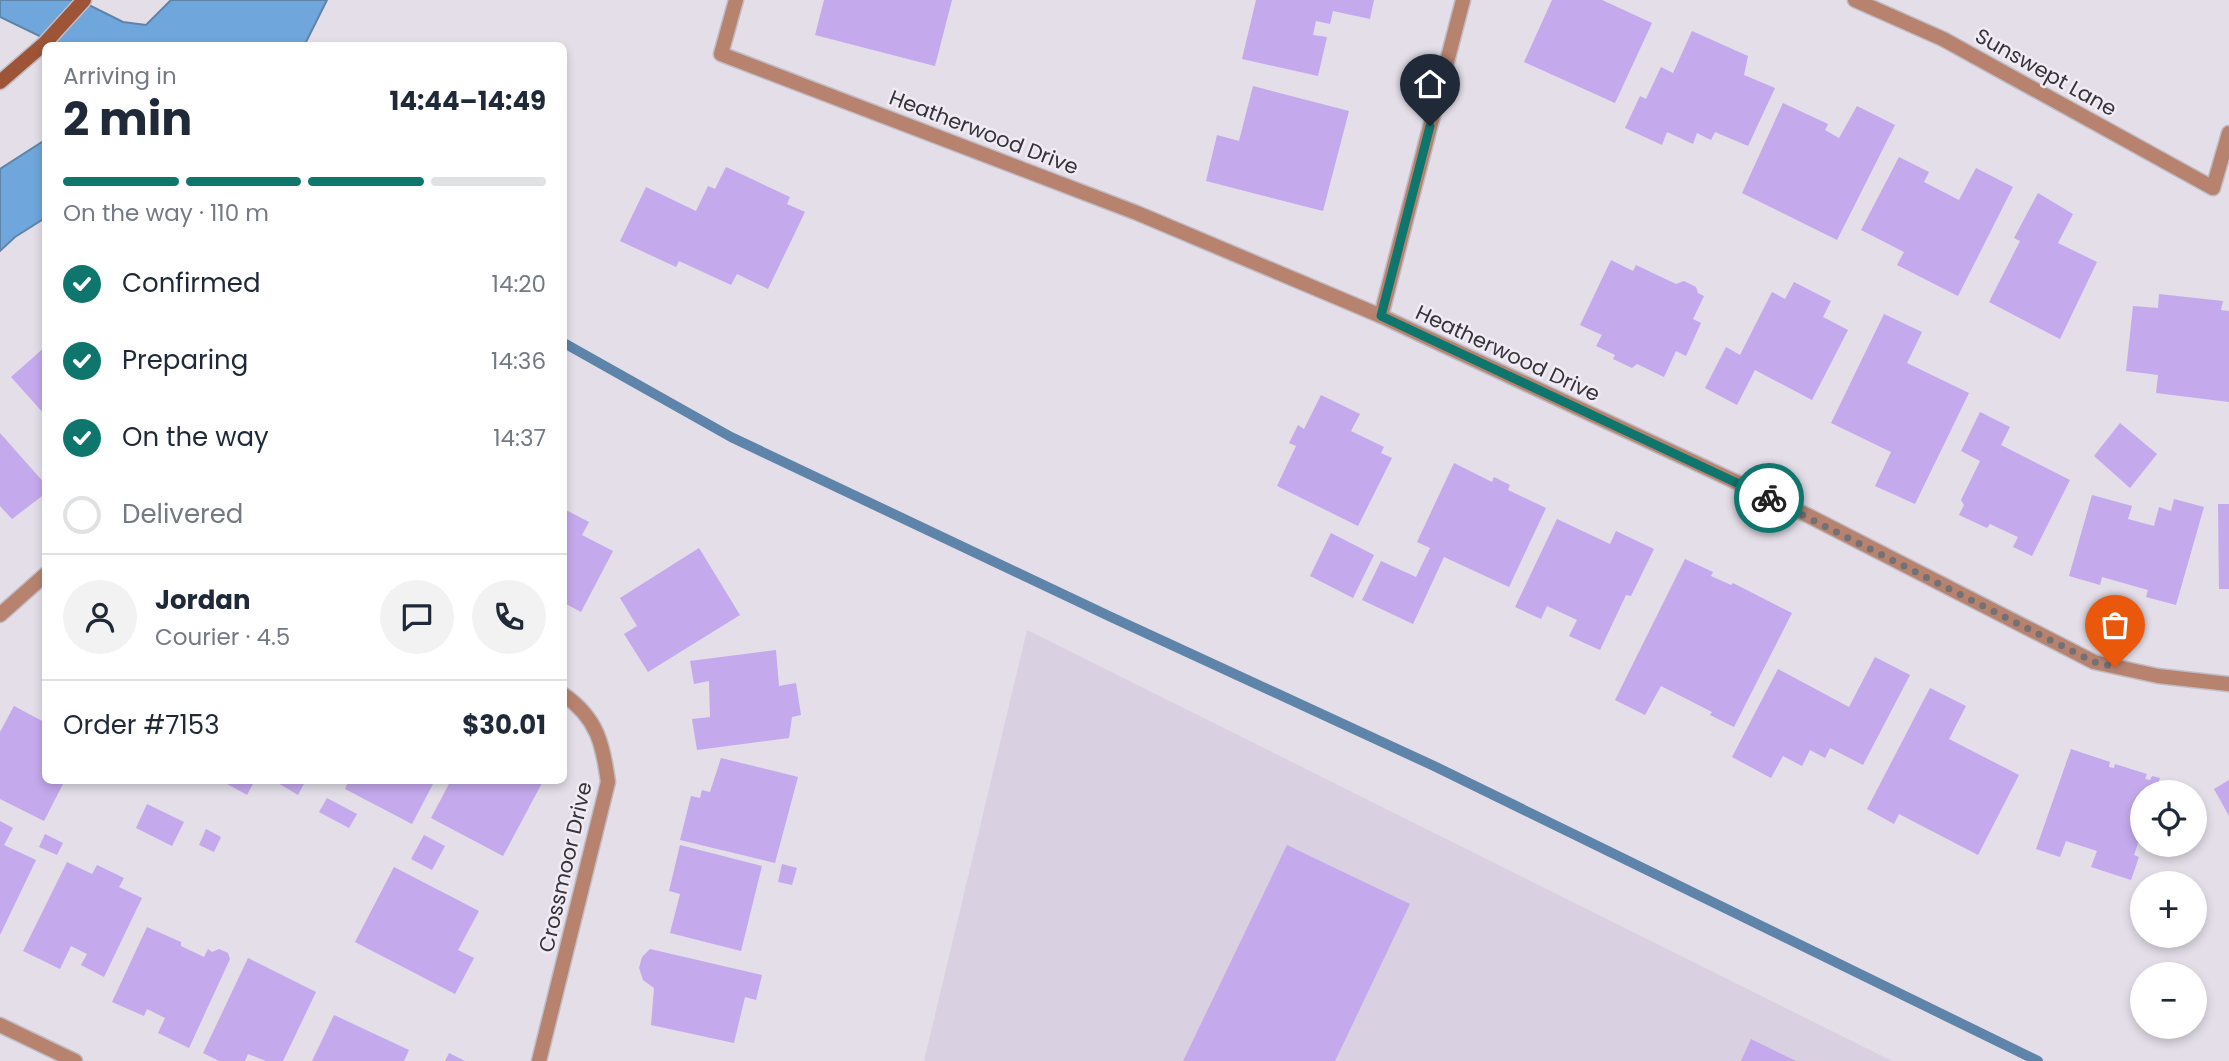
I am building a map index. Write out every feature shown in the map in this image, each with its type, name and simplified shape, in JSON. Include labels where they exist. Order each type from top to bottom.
[{"type":"main road","points":[[46,42],[84,0]]},
{"type":"main road","points":[[0,82],[42,46]]},
{"type":"street","name":"Heatherwood Drive","points":[[736,0],[720,54],[1137,213],[1381,316],[1809,516],[2094,662],[2158,676],[2229,684]]},
{"type":"street","points":[[1381,316],[1463,0]]},
{"type":"street","name":"Sunswept Lane","points":[[1855,0],[1943,39],[2213,188],[2229,134]]},
{"type":"street","points":[[0,615],[42,578]]},
{"type":"street","name":"Crossmoor Drive","points":[[539,1061],[608,782],[604,752],[597,732],[585,713],[567,698]]},
{"type":"street","points":[[0,1025],[75,1061]]},
{"type":"shaded area","points":[[1027,630],[1892,1061],[924,1061]]},
{"type":"water","points":[[0,0],[79,0],[123,22],[146,25],[171,0],[327,0],[306,42],[52,42],[0,17]]},
{"type":"water","points":[[42,142],[42,220],[15,237],[0,251],[0,169]]},
{"type":"building","points":[[824,0],[952,0],[935,66],[815,35]]},
{"type":"building","points":[[1256,0],[1374,0],[1370,19],[1333,11],[1330,24],[1316,21],[1313,35],[1327,37],[1318,76],[1242,59]]},
{"type":"building","points":[[1552,0],[1602,0],[1652,23],[1615,103],[1524,62]]},
{"type":"building","points":[[1692,31],[1748,56],[1744,75],[1775,88],[1748,146],[1715,132],[1711,140],[1697,133],[1693,144],[1667,132],[1662,145],[1625,128],[1640,96],[1646,99],[1661,67],[1673,73]]},
{"type":"building","points":[[1253,86],[1349,111],[1323,211],[1206,181],[1217,135],[1239,141]]},
{"type":"building","points":[[1783,103],[1828,124],[1825,130],[1839,138],[1857,106],[1895,125],[1837,240],[1742,193]]},
{"type":"building","points":[[1899,157],[1929,172],[1924,182],[1959,200],[1976,168],[2013,187],[1958,296],[1897,265],[1904,252],[1861,230]]},
{"type":"building","points":[[726,167],[790,197],[787,204],[805,212],[768,289],[737,274],[731,285],[679,261],[676,267],[620,241],[646,187],[696,211],[708,186],[715,189]]},
{"type":"building","points":[[2038,193],[2073,214],[2058,243],[2097,262],[2060,339],[1989,302],[2020,241],[2014,238]]},
{"type":"building","points":[[1611,260],[1633,271],[1636,265],[1676,284],[1684,281],[1696,287],[1698,293],[1704,296],[1693,319],[1701,323],[1686,356],[1676,351],[1664,377],[1637,364],[1632,368],[1613,359],[1615,355],[1596,346],[1602,335],[1580,325]]},
{"type":"building","points":[[1794,282],[1831,301],[1823,317],[1848,330],[1812,400],[1755,370],[1737,405],[1705,388],[1726,347],[1740,355],[1772,292],[1785,299]]},
{"type":"building","points":[[2159,294],[2223,301],[2221,310],[2229,311],[2229,402],[2156,393],[2158,375],[2126,371],[2133,306],[2158,308]]},
{"type":"building","points":[[1884,314],[1922,332],[1907,363],[1969,393],[1915,504],[1875,486],[1891,452],[1831,423]]},
{"type":"building","points":[[42,350],[42,412],[11,377]]},
{"type":"building","points":[[1321,395],[1360,414],[1351,431],[1384,447],[1381,453],[1392,458],[1358,526],[1277,486],[1296,446],[1289,443],[1298,425],[1304,429]]},
{"type":"building","points":[[1980,412],[2010,427],[2001,445],[2070,480],[2032,556],[2013,547],[2018,537],[1990,524],[1987,528],[1959,515],[1964,505],[1961,500],[1980,461],[1961,451]]},
{"type":"building","points":[[2120,423],[2157,454],[2130,488],[2094,456]]},
{"type":"building","points":[[0,433],[42,480],[42,496],[12,519],[0,506]]},
{"type":"building","points":[[1454,463],[1492,482],[1494,477],[1510,485],[1508,490],[1546,508],[1509,587],[1444,557],[1413,624],[1362,600],[1381,561],[1416,577],[1430,548],[1417,542]]},
{"type":"building","points":[[2092,495],[2132,506],[2128,519],[2154,526],[2159,507],[2171,511],[2174,499],[2204,507],[2176,605],[2146,597],[2148,590],[2102,577],[2100,585],[2069,576]]},
{"type":"building","points":[[2218,504],[2229,504],[2229,589],[2219,589]]},
{"type":"building","points":[[567,511],[589,522],[582,535],[613,551],[581,612],[567,605]]},
{"type":"building","points":[[1557,519],[1610,544],[1616,531],[1654,549],[1631,596],[1626,595],[1600,650],[1569,636],[1577,620],[1547,606],[1541,619],[1515,607]]},
{"type":"building","points":[[1331,533],[1374,555],[1353,598],[1310,576]]},
{"type":"building","points":[[699,548],[740,615],[648,672],[624,634],[637,626],[620,598]]},
{"type":"building","points":[[1685,559],[1713,572],[1711,576],[1731,585],[1733,583],[1792,613],[1734,727],[1710,715],[1712,712],[1661,686],[1645,715],[1615,700]]},
{"type":"building","points":[[776,650],[779,686],[796,683],[801,715],[792,717],[789,738],[697,750],[692,719],[710,717],[709,681],[694,684],[690,661]]},
{"type":"building","points":[[1875,657],[1910,675],[1863,765],[1830,748],[1825,758],[1810,750],[1802,766],[1783,756],[1771,778],[1732,757],[1778,669],[1849,707]]},
{"type":"building","points":[[1930,688],[1966,706],[1949,739],[2019,775],[1978,855],[1899,814],[1894,824],[1867,809]]},
{"type":"building","points":[[14,706],[42,721],[42,784],[63,784],[44,821],[0,799],[0,732]]},
{"type":"building","points":[[2071,749],[2110,762],[2109,767],[2114,768],[2115,764],[2147,774],[2145,779],[2150,780],[2130,780],[2130,857],[2139,857],[2134,871],[2130,871],[2130,880],[2091,867],[2097,851],[2066,841],[2060,857],[2036,849]]},
{"type":"building","points":[[721,758],[798,777],[775,863],[680,840],[691,796],[700,798],[702,790],[710,792]]},
{"type":"building","points":[[2229,780],[2229,816],[2214,789]]},
{"type":"building","points":[[227,784],[253,784],[247,795]]},
{"type":"building","points":[[280,784],[304,784],[298,795]]},
{"type":"building","points":[[347,784],[433,784],[412,824],[345,789]]},
{"type":"building","points":[[449,784],[541,784],[503,856],[431,818]]},
{"type":"building","points":[[327,798],[357,814],[349,828],[319,812]]},
{"type":"building","points":[[147,804],[184,822],[172,846],[136,828]]},
{"type":"building","points":[[0,821],[13,828],[4,845],[36,860],[0,935]]},
{"type":"building","points":[[206,829],[221,837],[214,852],[199,845]]},
{"type":"building","points":[[45,834],[63,843],[57,855],[39,847]]},
{"type":"building","points":[[424,835],[445,846],[432,870],[411,859]]},
{"type":"building","points":[[680,845],[762,866],[741,951],[670,933],[680,894],[669,891]]},
{"type":"building","points":[[1287,845],[1410,904],[1335,1061],[1183,1061]]},
{"type":"building","points":[[67,862],[92,874],[97,865],[124,878],[119,887],[142,898],[104,977],[81,965],[87,954],[71,946],[60,969],[23,951]]},
{"type":"building","points":[[782,864],[797,868],[792,885],[778,882]]},
{"type":"building","points":[[394,867],[479,911],[458,950],[474,958],[455,994],[355,942]]},
{"type":"building","points":[[147,927],[181,942],[181,946],[204,957],[208,949],[212,952],[219,949],[228,953],[230,959],[189,1048],[158,1033],[165,1018],[147,1009],[144,1016],[112,1002]]},
{"type":"building","points":[[650,949],[762,975],[756,1000],[745,997],[734,1043],[651,1025],[654,988],[643,980],[639,968],[642,957]]},
{"type":"building","points":[[248,958],[316,992],[283,1061],[266,1061],[248,1054],[245,1061],[219,1061],[203,1053]]},
{"type":"building","points":[[334,1015],[409,1050],[404,1061],[312,1061]]},
{"type":"building","points":[[1751,1039],[1796,1061],[1741,1061]]},
{"type":"building","points":[[449,1053],[465,1061],[445,1061]]},
{"type":"waterway","points":[[567,345],[731,437],[1434,766],[2038,1061]]},
{"type":"way so far","points":[[1769,498],[2094,662],[2115,667]]},
{"type":"route","points":[[1430,126],[1381,316],[1769,498]]}]
